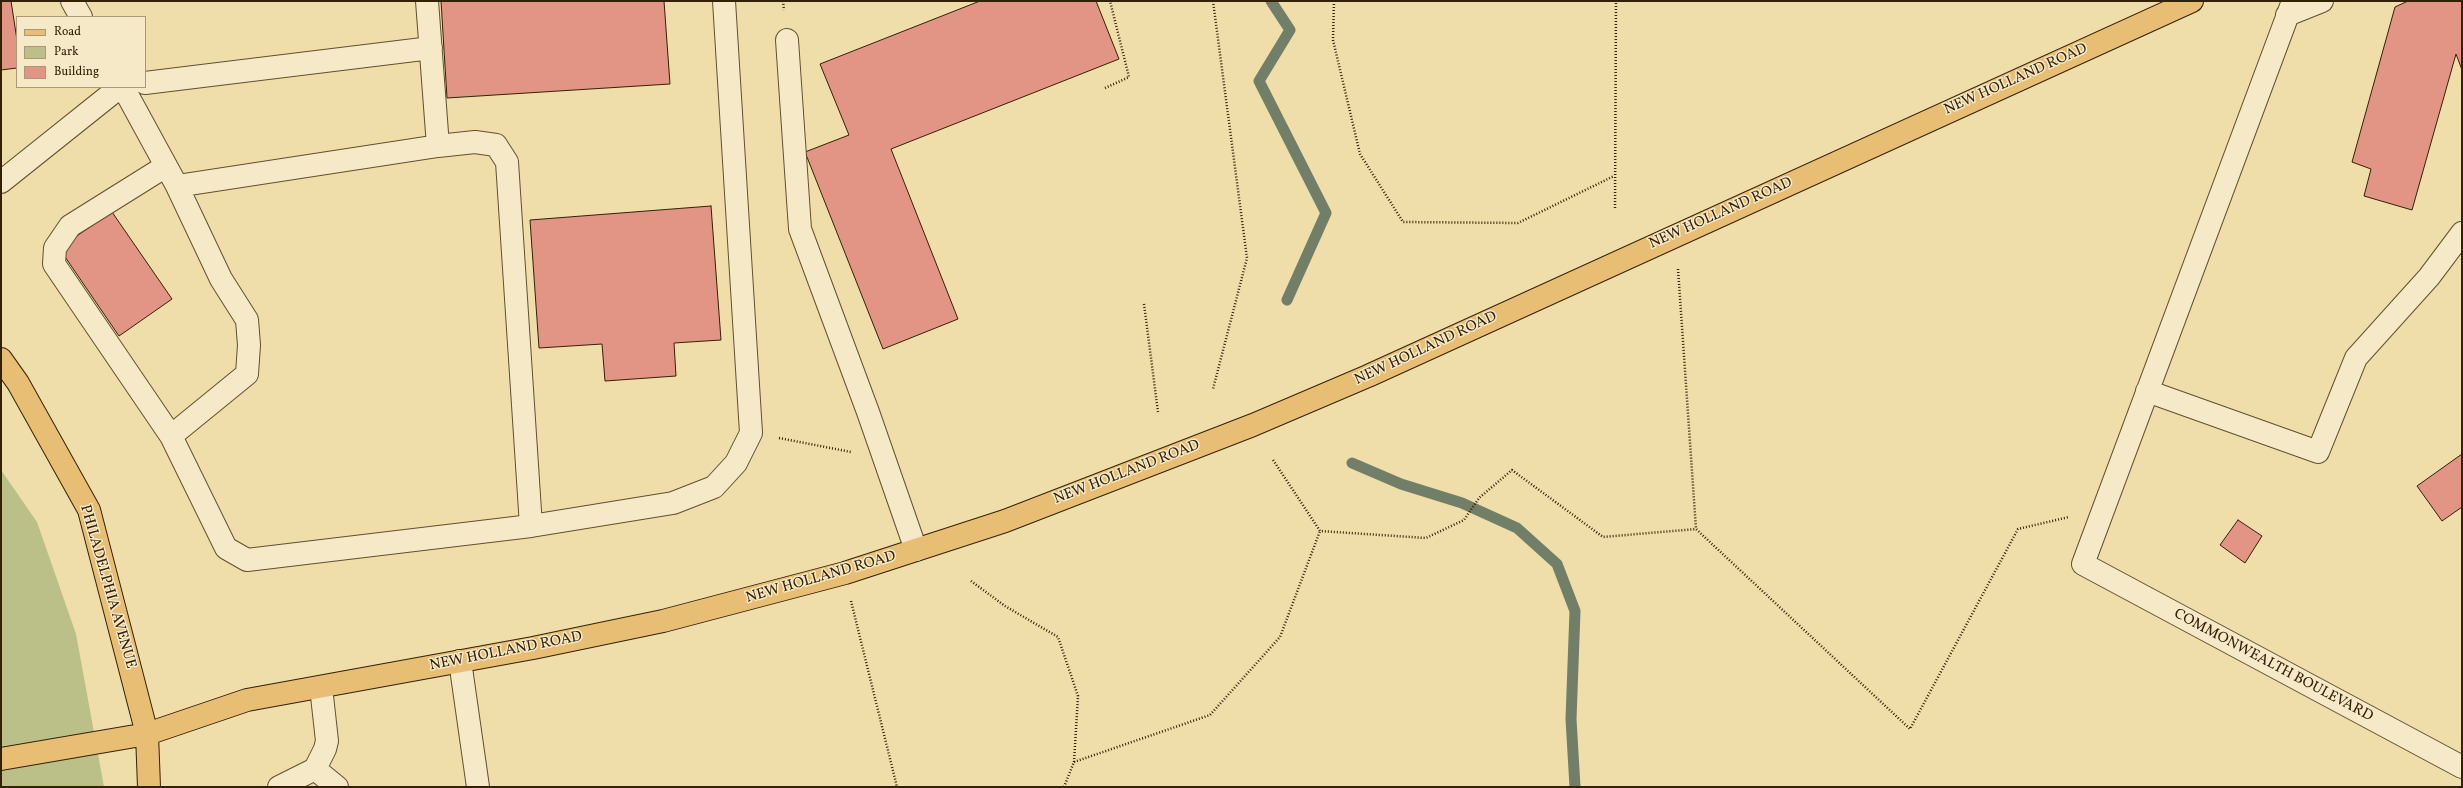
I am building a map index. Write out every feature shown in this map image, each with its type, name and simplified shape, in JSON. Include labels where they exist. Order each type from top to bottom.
[{"type":"main road","name":"NEW HOLLAND ROAD","points":[[1,759],[147,734],[247,700],[460,661],[663,621],[845,573],[1005,521],[1253,424],[1368,376],[2192,1]]},
{"type":"main road","name":"PHILADELPHIA AVENUE","points":[[1,359],[18,383],[89,510],[147,734],[149,787]]},
{"type":"street","points":[[72,1],[80,16]]},
{"type":"street","points":[[427,1],[438,146]]},
{"type":"street","points":[[166,166],[70,226],[55,248],[54,264],[171,436],[226,548],[248,560],[531,526],[673,503],[714,487],[736,464],[751,433],[724,1]]},
{"type":"street","points":[[2103,509],[2290,8],[2322,1]]},
{"type":"street","points":[[787,40],[800,229],[885,458],[916,550]]},
{"type":"street","points":[[146,83],[430,48]]},
{"type":"street","points":[[1,182],[121,88]]},
{"type":"street","points":[[123,88],[177,186],[221,279],[247,320],[249,344],[247,374],[171,436]]},
{"type":"street","points":[[177,186],[438,146],[475,142],[496,146],[506,162],[531,526]]},
{"type":"street","points":[[2147,391],[2318,452],[2356,358],[2429,277],[2462,233]]},
{"type":"street","name":"COMMONWEALTH BOULEVARD","points":[[2103,509],[2083,564],[2462,767]]},
{"type":"street","points":[[460,661],[478,787]]},
{"type":"street","points":[[279,787],[315,768],[327,741],[321,687]]},
{"type":"street","points":[[315,768],[337,787]]},
{"type":"path","points":[[1105,88],[1129,77],[1110,1]]},
{"type":"path","points":[[1213,1],[1247,258],[1213,389]]},
{"type":"path","points":[[1334,1],[1334,40],[1360,154],[1403,222],[1518,223],[1614,176]]},
{"type":"path","points":[[1615,208],[1616,1]]},
{"type":"path","points":[[1678,269],[1696,529],[1910,729],[2018,529],[2103,509]]},
{"type":"path","points":[[1144,304],[1158,412]]},
{"type":"path","points":[[751,433],[885,458]]},
{"type":"path","points":[[1274,460],[1320,531]]},
{"type":"path","points":[[1320,531],[1426,538],[1464,520],[1479,498],[1512,470],[1603,537],[1696,529]]},
{"type":"path","points":[[1074,762],[1210,715],[1280,637],[1320,531]]},
{"type":"path","points":[[845,573],[897,787]]},
{"type":"path","points":[[970,581],[1005,606],[1058,637],[1078,696],[1074,762],[1064,787]]},
{"type":"green space","points":[[1,470],[37,522],[76,634],[104,787],[1,787]]},
{"type":"building","points":[[1,1],[11,1],[16,34],[16,68],[1,70]]},
{"type":"building","points":[[441,1],[664,1],[670,84],[447,98]]},
{"type":"building","points":[[980,1],[1096,1],[1119,59],[891,149],[958,319],[883,349],[805,152],[849,135],[820,64]]},
{"type":"building","points":[[2408,1],[2462,1],[2462,70],[2456,54],[2412,210],[2364,196],[2371,169],[2352,162],[2395,7]]},
{"type":"building","points":[[711,206],[721,340],[674,343],[676,376],[605,381],[602,344],[539,348],[530,220]]},
{"type":"building","points":[[112,212],[172,299],[119,336],[59,248]]},
{"type":"building","points":[[2462,454],[2462,507],[2442,521],[2417,486]]},
{"type":"building","points":[[2238,520],[2262,536],[2245,563],[2220,545]]},
{"type":"waterway","points":[[1271,1],[1290,30],[1259,81],[1326,213],[1287,300]]},
{"type":"waterway","points":[[1352,463],[1401,484],[1462,503],[1517,528],[1557,564],[1575,611],[1571,719],[1575,787]]}]
